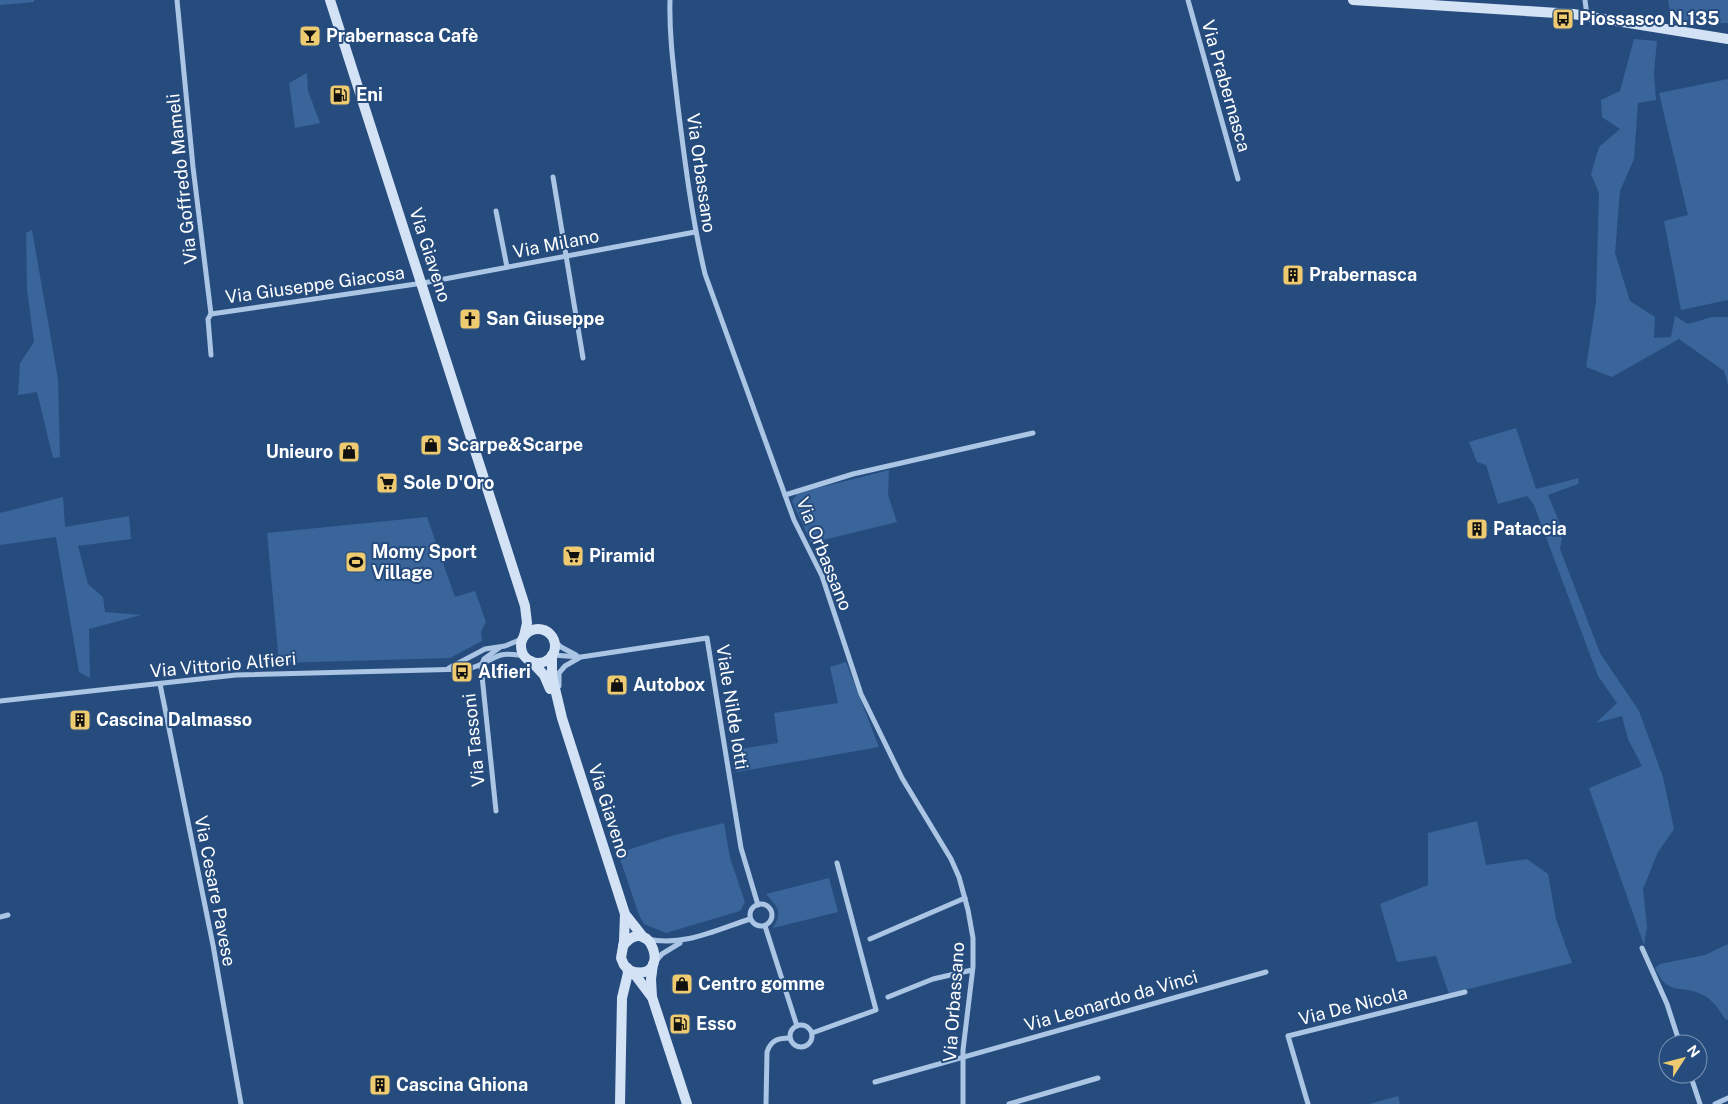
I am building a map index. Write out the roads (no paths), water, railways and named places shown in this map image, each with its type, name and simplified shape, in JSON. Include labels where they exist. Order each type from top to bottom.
[{"type":"main road","name":"Via Giaveno","points":[[330,0],[525,606],[527,623],[521,648],[528,659],[544,675],[562,717]]},
{"type":"main road","points":[[1353,0],[1489,5],[1587,16],[1728,38]]},
{"type":"main road","name":"Via Giaveno","points":[[525,606],[554,641],[552,676],[562,717],[625,914],[654,948],[656,957],[651,979],[652,997],[687,1104]]},
{"type":"main road","points":[[523,637],[531,630],[545,630]]},
{"type":"main road","points":[[528,659],[543,662],[552,655]]},
{"type":"main road","name":"Via Giaveno","points":[[625,914],[621,958],[652,997]]},
{"type":"main road","points":[[623,946],[630,939],[644,938]]},
{"type":"main road","points":[[620,1104],[622,1087],[622,998],[629,969],[637,972],[644,971],[653,964]]},
{"type":"street","name":"Via Goffredo Mameli","points":[[177,0],[193,167],[211,314],[208,319],[211,355]]},
{"type":"street","name":"Via Orbassano","points":[[670,0],[669,30],[695,232],[704,274],[794,520],[822,576],[861,694],[902,778],[951,859],[965,898],[973,938],[972,970],[963,1057],[963,1104]]},
{"type":"street","name":"Via Prabernasca","points":[[1188,0],[1238,179]]},
{"type":"street","points":[[1585,0],[1587,16]]},
{"type":"street","points":[[553,177],[583,358]]},
{"type":"street","points":[[496,210],[507,267]]},
{"type":"street","name":"Via Milano","points":[[422,283],[695,232]]},
{"type":"street","name":"Via Giuseppe Giacosa","points":[[211,314],[422,283]]},
{"type":"street","points":[[785,495],[852,474],[1034,433]]},
{"type":"street","name":"Via Vittorio Alfieri","points":[[449,668],[485,649],[513,644],[523,637]]},
{"type":"street","name":"Viale Nilde Iotti","points":[[581,657],[707,638],[740,848],[758,905],[766,905],[772,912],[772,920],[764,926],[798,1026]]},
{"type":"street","points":[[554,641],[567,651],[581,657]]},
{"type":"street","name":"Via Vittorio Alfieri","points":[[481,666],[484,659],[499,648]]},
{"type":"street","name":"Via Vittorio Alfieri","points":[[0,701],[236,675],[467,669],[481,666],[508,654],[528,659]]},
{"type":"street","points":[[552,655],[581,657]]},
{"type":"street","name":"Via Giaveno","points":[[562,717],[558,673],[581,657]]},
{"type":"street","name":"Via Tassoni","points":[[481,666],[496,811]]},
{"type":"street","name":"Via Cesare Pavese","points":[[160,684],[211,935],[242,1104]]},
{"type":"street","points":[[812,1033],[876,1010],[837,863]]},
{"type":"street","points":[[870,939],[965,898]]},
{"type":"street","points":[[750,919],[751,911],[758,905]]},
{"type":"street","points":[[0,917],[8,915]]},
{"type":"street","points":[[750,919],[756,925],[764,926]]},
{"type":"street","points":[[644,938],[660,942],[684,940],[750,919]]},
{"type":"street","points":[[653,964],[668,950],[684,940]]},
{"type":"street","points":[[1642,948],[1667,1004],[1677,1034]]},
{"type":"street","points":[[888,997],[933,979],[972,970]]},
{"type":"street","name":"Via Leonardo da Vinci","points":[[875,1082],[1266,972]]},
{"type":"street","name":"Via De Nicola","points":[[1308,1104],[1288,1036],[1465,992]]},
{"type":"street","points":[[798,1026],[805,1026],[812,1033],[810,1043],[802,1047],[793,1044],[790,1038],[791,1030],[798,1026]]},
{"type":"street","points":[[766,1104],[767,1052],[769,1046],[771,1042],[779,1038],[790,1038]]},
{"type":"street","points":[[1009,1104],[1098,1078]]},
{"type":"street","points":[[1693,1084],[1700,1104]]},
{"type":"street","points":[[1715,1104],[1728,1098]]},
{"type":"place","name":"Piossasco N.135","points":[[1563,19]]},
{"type":"place","name":"Prabernasca Cafè","points":[[310,36]]},
{"type":"place","name":"Eni","points":[[340,95]]},
{"type":"place","name":"Prabernasca","points":[[1293,275]]},
{"type":"place","name":"San Giuseppe","points":[[470,319]]},
{"type":"place","name":"Scarpe&Scarpe","points":[[431,445]]},
{"type":"place","name":"Unieuro","points":[[349,452]]},
{"type":"place","name":"Sole D'Oro","points":[[387,483]]},
{"type":"place","name":"Pataccia","points":[[1477,529]]},
{"type":"place","name":"Piramid","points":[[573,556]]},
{"type":"place","name":"Momy Sport Village","points":[[356,562]]},
{"type":"place","name":"Alfieri","points":[[462,672]]},
{"type":"place","name":"Autobox","points":[[617,685]]},
{"type":"place","name":"Cascina Dalmasso","points":[[80,720]]},
{"type":"place","name":"Centro gomme","points":[[682,984]]},
{"type":"place","name":"Esso","points":[[680,1024]]},
{"type":"place","name":"Cascina Ghiona","points":[[380,1085]]}]
